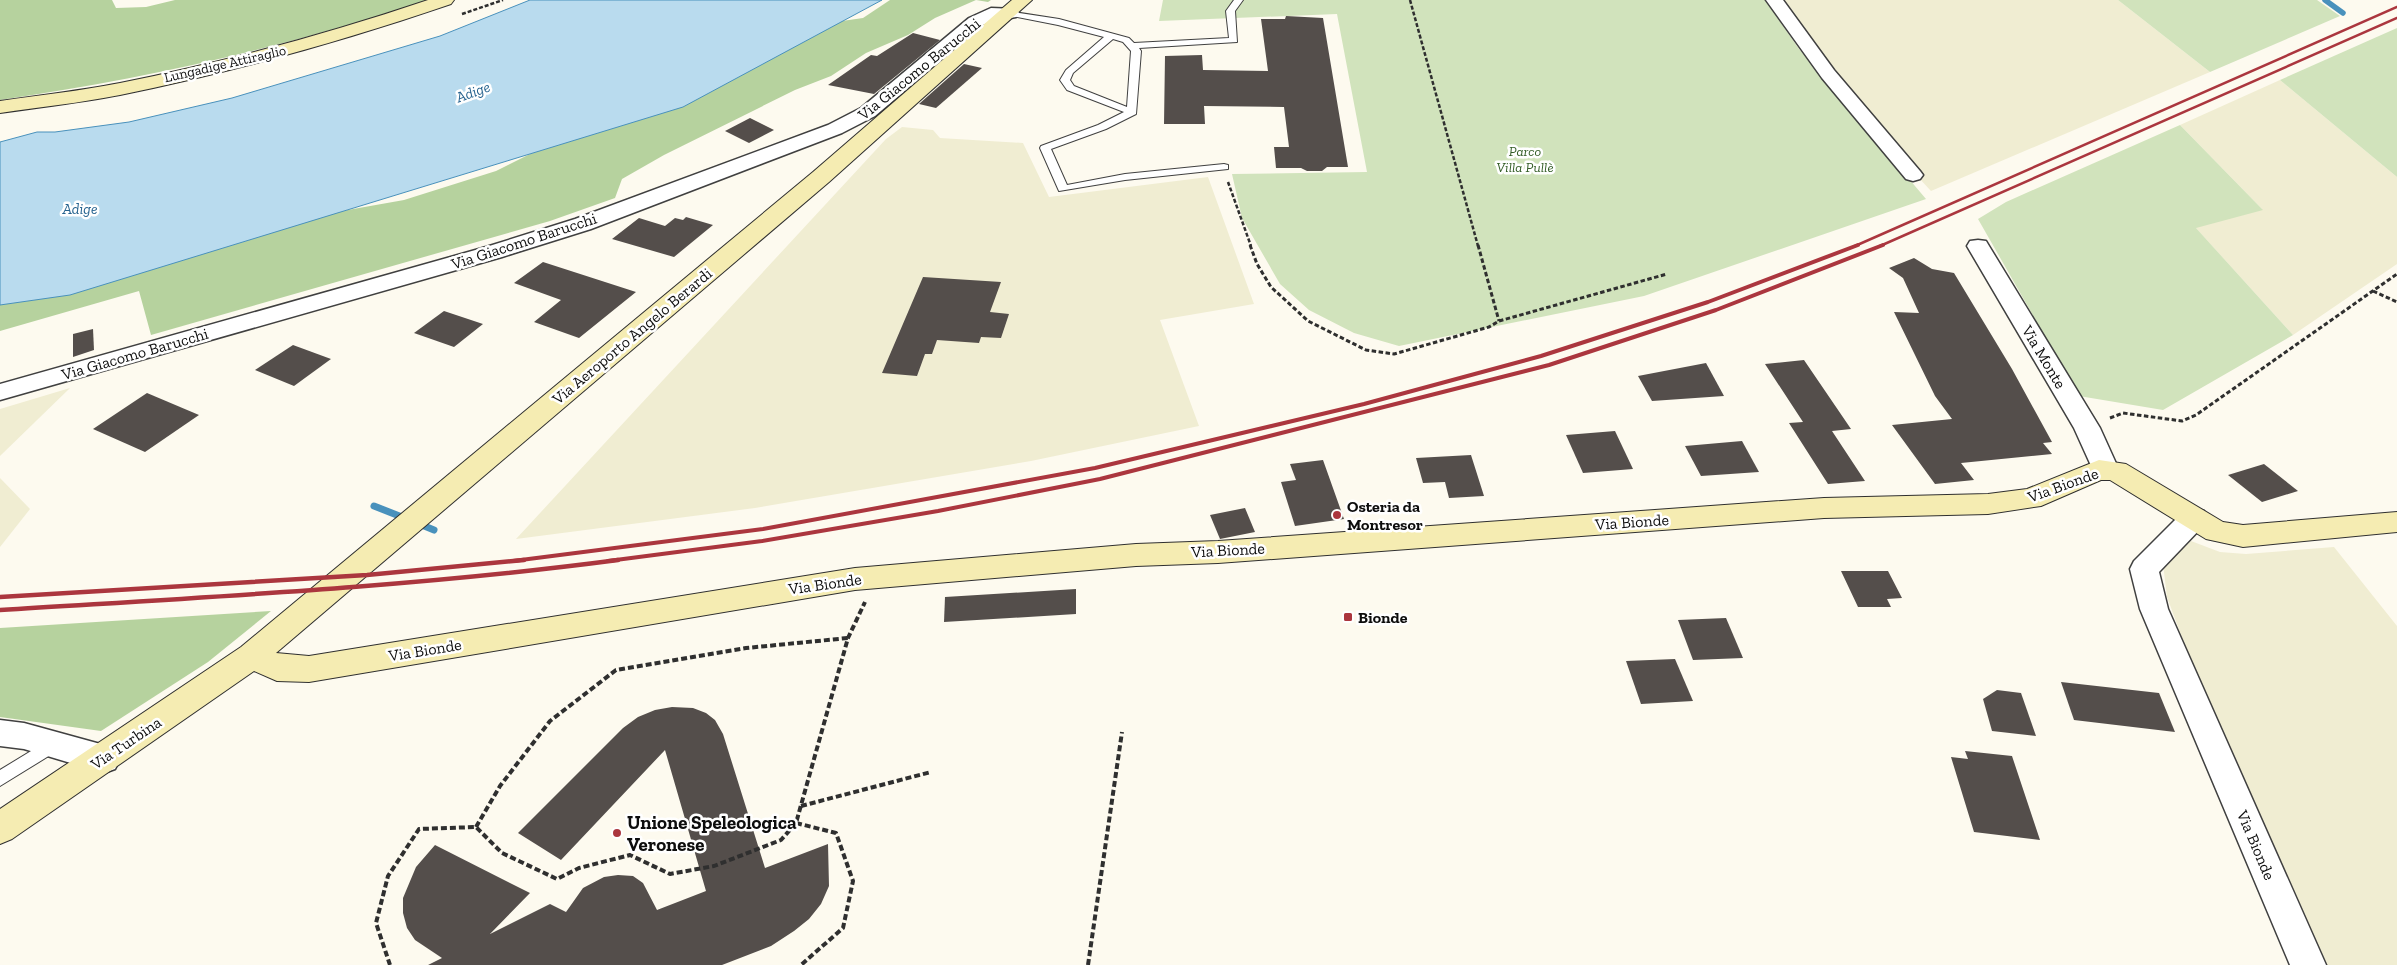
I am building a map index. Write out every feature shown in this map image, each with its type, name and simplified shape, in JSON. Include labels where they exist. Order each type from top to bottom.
[{"type":"street","name":"Lungadige Attiraglio","points":[[0,107],[118,89],[273,54],[362,29],[444,0]]},
{"type":"street","points":[[1774,0],[1828,74],[1913,175]]},
{"type":"street","name":"Via Giacomo Barucchi","points":[[0,392],[494,252],[582,224],[835,129],[856,120],[868,112],[975,22],[991,13],[1016,6]]},
{"type":"street","name":"Via Aeroporto Angelo Berardi","points":[[252,656],[798,196],[1016,6]]},
{"type":"street","name":"Via Monte","points":[[1978,246],[2111,471]]},
{"type":"street","name":"Via Bionde","points":[[252,656],[277,668],[309,669],[754,595],[878,577],[1136,555],[1218,552],[1824,508],[1988,504],[2031,499],[2075,479],[2111,471],[2216,531],[2243,536],[2397,522]]},
{"type":"street","name":"Via Bionde","points":[[2194,518],[2144,569],[2154,609],[2308,965]]},
{"type":"street","name":"Via Turbina","points":[[0,828],[104,759],[252,656]]},
{"type":"street","points":[[0,733],[24,736],[104,759]]},
{"type":"lane","points":[[1133,46],[1234,40],[1230,11],[1239,0]]},
{"type":"lane","points":[[1016,6],[1059,22],[1126,40],[1133,46],[1136,51],[1132,112]]},
{"type":"lane","points":[[1111,36],[1069,72],[1065,80],[1070,88],[1132,112]]},
{"type":"lane","points":[[1132,112],[1102,127],[1045,148],[1063,189],[1125,177],[1224,167]]},
{"type":"lane","points":[[0,778],[54,744]]},
{"type":"path","points":[[1410,0],[1499,321]]},
{"type":"path","points":[[1224,167],[1239,218],[1257,264],[1271,288],[1308,321],[1366,350],[1394,354],[1489,327],[1499,321],[1667,274]]},
{"type":"path","points":[[2087,428],[2123,413],[2182,421],[2196,415],[2397,274]]},
{"type":"path","points":[[2373,291],[2397,302]]},
{"type":"path","points":[[390,965],[376,923],[388,876],[419,829],[476,827],[502,853],[556,879],[580,868],[630,855],[670,874],[714,866],[781,840],[796,823],[848,638],[878,577]]},
{"type":"path","points":[[476,827],[500,786],[550,721],[616,670],[746,648],[848,638]]},
{"type":"path","points":[[1088,965],[1122,732]]},
{"type":"path","points":[[800,807],[931,772]]},
{"type":"path","points":[[796,823],[836,833],[853,881],[843,928],[801,965]]},
{"type":"shaded area","points":[[1770,0],[2118,0],[2210,72],[1931,191],[1865,120]]},
{"type":"shaded area","points":[[2280,80],[2397,177],[2397,264],[2293,335],[2195,227],[2262,209],[2180,125]]},
{"type":"shaded area","points":[[902,127],[933,130],[940,138],[1023,143],[1049,197],[1208,177],[1254,304],[1160,320],[1199,426],[1031,461],[755,508],[516,539],[886,139]]},
{"type":"shaded area","points":[[70,388],[0,456],[0,409]]},
{"type":"shaded area","points":[[0,478],[30,509],[0,547]]},
{"type":"shaded area","points":[[2191,541],[2220,552],[2246,554],[2334,547],[2397,626],[2397,965],[2323,965],[2187,651],[2167,597],[2163,564]]},
{"type":"green space","points":[[0,0],[112,0],[116,8],[146,7],[175,0],[428,0],[269,47],[216,60],[54,92],[0,100]]},
{"type":"green space","points":[[890,0],[976,0],[935,18],[908,35],[866,53],[831,76],[795,90],[664,155],[622,179],[615,198],[550,221],[151,335],[139,291],[0,331],[0,288],[280,222],[404,200],[496,171],[548,145],[828,23],[863,18]]},
{"type":"green space","name":"Parco Villa Pullè","points":[[1163,0],[1765,0],[1799,49],[1926,199],[1644,296],[1399,346],[1354,333],[1309,310],[1280,284],[1242,218],[1232,174],[1367,172],[1337,14],[1159,21]]},
{"type":"green space","points":[[2118,0],[2317,0],[2340,16],[2210,72]]},
{"type":"green space","points":[[2397,28],[2397,177],[2280,80]]},
{"type":"green space","points":[[2180,125],[2263,210],[2196,228],[2293,335],[2163,410],[2079,396],[1978,219],[2006,202]]},
{"type":"green space","points":[[271,611],[208,662],[101,731],[0,717],[0,628]]},
{"type":"water","name":"Adige","points":[[530,0],[882,0],[683,107],[70,295],[0,305],[0,142],[37,132],[55,132],[129,122],[232,98],[440,36]]},
{"type":"building","points":[[1286,16],[1323,18],[1348,167],[1327,167],[1322,171],[1307,171],[1301,168],[1276,168],[1274,147],[1289,147],[1284,107],[1204,106],[1205,124],[1164,124],[1165,56],[1202,55],[1203,70],[1268,71],[1261,19],[1285,19]]},
{"type":"building","points":[[913,33],[940,40],[874,94],[828,85],[871,55],[877,56]]},
{"type":"building","points":[[964,64],[982,68],[936,108],[919,104]]},
{"type":"building","points":[[750,118],[774,130],[749,143],[725,131]]},
{"type":"building","points":[[686,217],[713,225],[674,257],[612,239],[639,218],[665,226],[675,218],[683,220]]},
{"type":"building","points":[[1914,258],[1932,269],[1954,273],[2012,369],[2052,442],[2043,443],[2052,454],[1961,463],[1974,480],[1935,484],[1892,425],[1952,419],[1935,396],[1894,312],[1919,313],[1903,278],[1889,268]]},
{"type":"building","points":[[543,262],[636,292],[579,338],[534,322],[561,300],[514,283]]},
{"type":"building","points":[[923,277],[1001,282],[990,312],[1009,314],[1001,338],[981,337],[979,343],[937,340],[932,354],[925,354],[917,376],[882,373]]},
{"type":"building","points":[[444,311],[483,324],[454,347],[414,333]]},
{"type":"building","points":[[93,329],[94,350],[73,357],[73,334]]},
{"type":"building","points":[[293,345],[331,359],[294,386],[255,370]]},
{"type":"building","points":[[1804,360],[1851,429],[1832,431],[1865,481],[1828,484],[1789,423],[1803,422],[1765,364]]},
{"type":"building","points":[[1706,363],[1724,396],[1652,401],[1638,376]]},
{"type":"building","points":[[147,393],[199,415],[145,452],[93,429]]},
{"type":"building","points":[[1615,431],[1633,469],[1583,473],[1566,435]]},
{"type":"building","points":[[1742,441],[1759,472],[1701,476],[1685,446]]},
{"type":"building","points":[[1471,455],[1484,496],[1449,498],[1445,482],[1423,483],[1416,458]]},
{"type":"building","points":[[1323,460],[1344,519],[1295,526],[1281,482],[1296,480],[1290,464]]},
{"type":"building","points":[[2264,464],[2298,491],[2262,502],[2228,475]]},
{"type":"building","points":[[1245,508],[1255,532],[1220,539],[1210,515]]},
{"type":"building","points":[[1841,571],[1888,571],[1902,598],[1887,599],[1891,607],[1858,607]]},
{"type":"building","points":[[1076,589],[1076,614],[944,622],[945,597]]},
{"type":"building","points":[[1726,618],[1743,658],[1693,660],[1678,620]]},
{"type":"building","points":[[1675,659],[1693,701],[1641,704],[1626,661]]},
{"type":"building","points":[[2061,682],[2159,693],[2175,732],[2074,720]]},
{"type":"building","points":[[1997,690],[2021,693],[2036,736],[1992,731],[1983,699]]},
{"type":"building","points":[[672,707],[693,708],[706,713],[715,720],[723,734],[765,868],[828,844],[829,886],[821,904],[809,919],[771,946],[722,965],[428,965],[442,958],[415,940],[407,928],[403,913],[403,898],[416,867],[435,845],[530,893],[490,934],[550,904],[566,912],[583,888],[604,877],[618,875],[633,876],[643,883],[657,910],[706,891],[665,750],[561,860],[518,833],[623,728],[638,717],[655,710]]},
{"type":"building","points":[[1965,751],[2012,756],[2040,840],[1974,832],[1951,757],[1968,759]]},
{"type":"waterway","points":[[2325,0],[2343,13]]},
{"type":"waterway","points":[[374,506],[407,519]]},
{"type":"waterway","points":[[417,523],[434,530]]},
{"type":"railway","points":[[1855,246],[2397,7]]},
{"type":"railway","points":[[1880,246],[2397,18]]},
{"type":"railway","points":[[513,561],[763,529],[1095,468],[1364,404],[1541,356],[1708,302],[1858,245]]},
{"type":"railway","points":[[608,561],[762,541],[938,511],[1100,479],[1549,365],[1716,310],[1883,245]]},
{"type":"railway","points":[[0,597],[367,575],[524,560]]},
{"type":"railway","points":[[0,610],[232,596],[387,584],[618,560]]},
{"type":"place","name":"Osteria da Montresor","points":[[1337,515]]},
{"type":"place","name":"Bionde","points":[[1348,617]]},
{"type":"place","name":"Unione Speleologica Veronese","points":[[617,833]]}]
